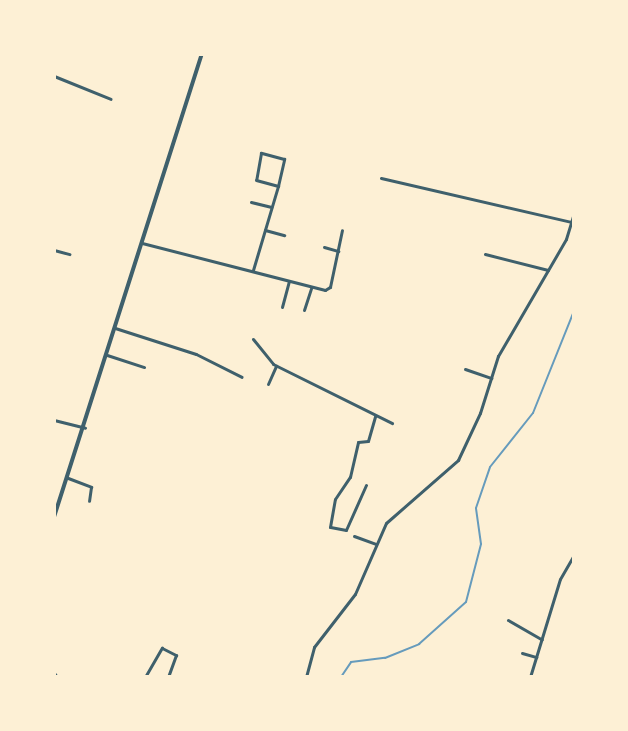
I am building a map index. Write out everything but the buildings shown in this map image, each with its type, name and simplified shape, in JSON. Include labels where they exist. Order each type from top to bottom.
[{"type":"street","points":[[54,517],[85,428],[202,54]]},
{"type":"street","points":[[54,76],[111,99]]},
{"type":"street","points":[[253,271],[278,186],[284,158],[261,153],[256,180],[278,186]]},
{"type":"street","points":[[381,178],[572,222]]},
{"type":"street","points":[[251,202],[272,207]]},
{"type":"street","points":[[306,677],[314,647],[355,594],[391,517],[458,460],[503,347],[548,270],[574,213]]},
{"type":"street","points":[[265,230],[284,235]]},
{"type":"street","points":[[142,243],[328,290],[342,230]]},
{"type":"street","points":[[324,247],[338,251]]},
{"type":"street","points":[[54,250],[69,254]]},
{"type":"street","points":[[485,254],[548,270]]},
{"type":"street","points":[[282,307],[289,281]]},
{"type":"street","points":[[304,310],[311,288]]},
{"type":"street","points":[[115,328],[196,354],[242,377]]},
{"type":"street","points":[[253,339],[276,366],[392,423]]},
{"type":"street","points":[[107,355],[144,367]]},
{"type":"street","points":[[268,384],[276,366]]},
{"type":"street","points":[[465,369],[491,378]]},
{"type":"street","points":[[366,485],[346,530],[330,527],[335,499],[350,477],[358,442],[368,441],[375,416]]},
{"type":"street","points":[[54,420],[85,428]]},
{"type":"street","points":[[68,478],[91,487],[89,501]]},
{"type":"street","points":[[354,536],[376,544]]},
{"type":"street","points":[[530,677],[560,579],[574,555]]},
{"type":"street","points":[[508,620],[542,640]]},
{"type":"street","points":[[145,677],[162,648],[176,655],[168,677]]},
{"type":"street","points":[[522,653],[536,657]]},
{"type":"waterway","points":[[341,677],[351,662],[385,658],[419,644],[466,602],[481,544],[476,508],[490,467],[533,413],[574,311]]}]
